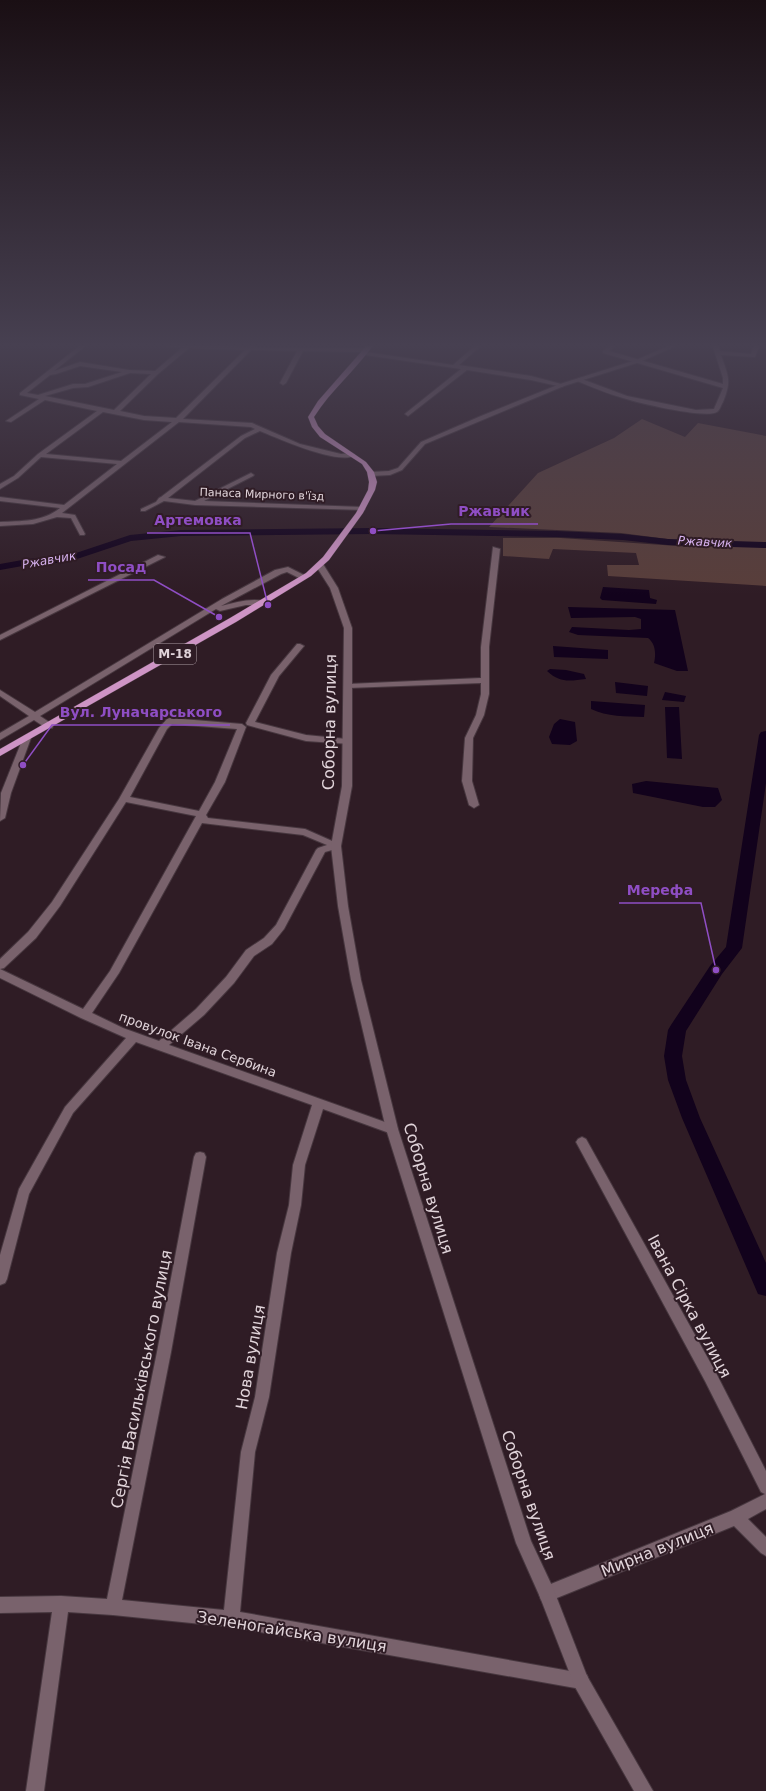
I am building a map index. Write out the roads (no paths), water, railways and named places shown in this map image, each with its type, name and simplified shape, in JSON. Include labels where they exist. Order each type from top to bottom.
[{"type":"highway","points":[[316,428],[323,436],[362,462],[371,474]]},
{"type":"highway","name":"М-18","points":[[0,754],[261,603],[320,566],[341,540],[362,509],[373,486],[371,474]]},
{"type":"street","points":[[0,487],[16,477],[40,455],[78,428]]},
{"type":"street","points":[[55,515],[169,428]]},
{"type":"street","points":[[144,510],[151,508],[243,437],[261,428],[270,434],[298,445],[341,456],[352,455]]},
{"type":"street","points":[[371,474],[390,473],[400,469],[423,443],[461,428]]},
{"type":"street","points":[[40,455],[123,463]]},
{"type":"street","points":[[195,503],[250,475]]},
{"type":"street","points":[[0,499],[65,507]]},
{"type":"street","name":"Панаса Мирного в'їзд","points":[[161,499],[195,503],[362,509]]},
{"type":"street","points":[[0,524],[39,520],[55,515],[73,516],[82,534]]},
{"type":"street","points":[[474,805],[466,781],[469,738],[480,715],[485,694],[485,647],[496,549]]},
{"type":"street","points":[[0,638],[162,557]]},
{"type":"street","name":"Соборна вулиця","points":[[320,566],[334,588],[348,628],[347,786],[336,846],[343,906],[356,980],[392,1129],[524,1543],[547,1594],[581,1681],[644,1791]]},
{"type":"street","points":[[0,737],[225,602],[283,569],[288,569],[304,577]]},
{"type":"street","points":[[207,614],[228,606],[261,603]]},
{"type":"street","points":[[85,1015],[114,973],[220,782],[246,725],[275,675],[300,646]]},
{"type":"street","points":[[348,686],[485,680]]},
{"type":"street","points":[[0,692],[49,726]]},
{"type":"street","points":[[0,965],[32,935],[56,904],[124,799],[163,728],[170,720],[246,725],[306,738],[347,742]]},
{"type":"street","points":[[0,818],[6,794],[27,738]]},
{"type":"street","points":[[124,799],[201,814],[205,821],[305,832],[336,846]]},
{"type":"street","points":[[160,1046],[200,1012],[230,980],[250,953],[268,941],[280,927],[321,850],[336,846]]},
{"type":"street","name":"провулок Івана Сербина","points":[[0,973],[85,1015],[134,1036],[319,1104],[392,1129]]},
{"type":"street","points":[[0,1279],[23,1193],[69,1110],[134,1036]]},
{"type":"street","name":"Нова вулиця","points":[[231,1618],[248,1452],[262,1397],[284,1253],[295,1205],[299,1165],[319,1104]]},
{"type":"street","name":"Івана Сірка вулиця","points":[[582,1142],[710,1376],[766,1487]]},
{"type":"street","name":"Сергія Васильківського вулиця","points":[[113,1607],[163,1359],[200,1157]]},
{"type":"street","name":"Мирна вулиця","points":[[547,1594],[736,1516],[766,1501]]},
{"type":"street","points":[[736,1516],[766,1548]]},
{"type":"street","points":[[35,1791],[62,1604]]},
{"type":"street","name":"Зеленогайська вулиця","points":[[0,1605],[62,1604],[113,1607],[231,1618],[581,1681]]},
{"type":"waterway","name":"Ржавчик","points":[[0,567],[28,562],[68,559],[130,538],[181,533],[373,531],[556,534],[623,537],[668,542],[766,545]]},
{"type":"waterway","points":[[766,735],[734,948],[716,970],[677,1030],[673,1056],[677,1080],[691,1118],[766,1287]]},
{"type":"place","name":"Ржавчик","points":[[373,531]]},
{"type":"place","name":"Артемовка","points":[[268,605]]},
{"type":"place","name":"Посад","points":[[219,617]]},
{"type":"place","name":"Вул. Луначарського","points":[[23,765]]},
{"type":"place","name":"Мерефа","points":[[716,970]]}]
